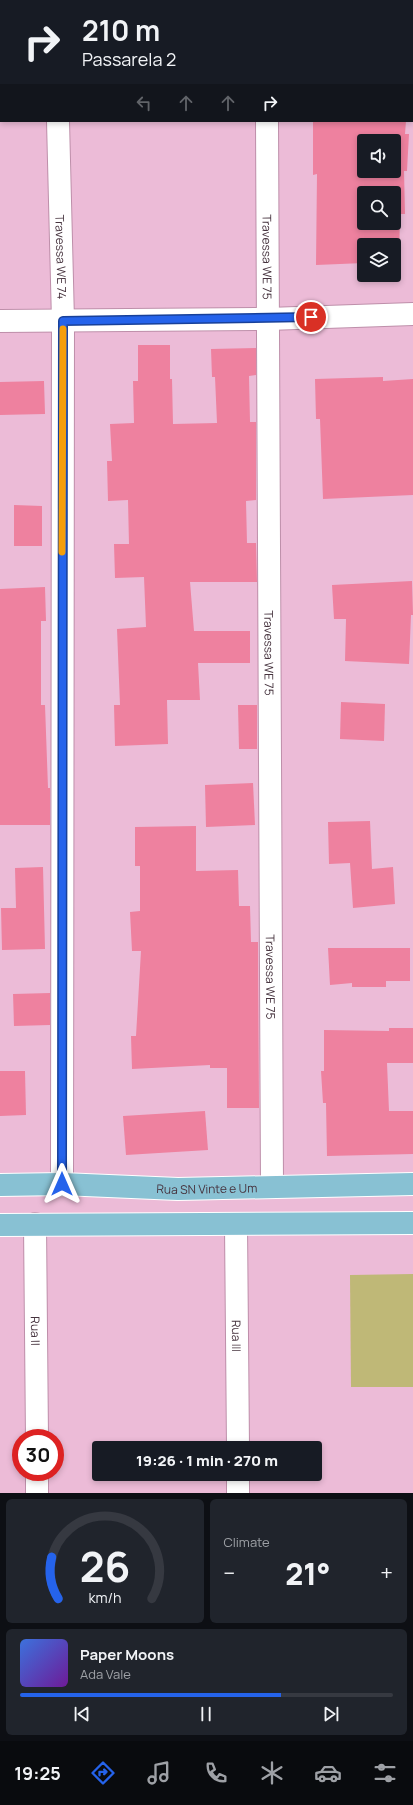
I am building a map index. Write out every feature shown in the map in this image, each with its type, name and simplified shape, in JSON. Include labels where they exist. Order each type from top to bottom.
[{"type":"main road","name":"Rua SN Vinte e Um","points":[[0,1184],[62,1184],[178,1188],[413,1184]]},
{"type":"main road","points":[[0,1225],[413,1223]]},
{"type":"street","name":"Travessa WE 74","points":[[58,122],[63,321],[62,1184]]},
{"type":"street","name":"Travessa WE 75","points":[[266,122],[272,1186]]},
{"type":"street","points":[[0,321],[268,319],[413,314]]},
{"type":"street","name":"Rua II","points":[[36,1224],[37,1429]]},
{"type":"street","name":"Rua III","points":[[236,1225],[238,1441]]},
{"type":"street","points":[[37,1481],[37,1493]]},
{"type":"street","points":[[238,1481],[238,1493]]},
{"type":"shaded area","points":[[413,1274],[413,1387],[351,1387],[350,1275]]},
{"type":"building","points":[[313,122],[406,122],[405,134],[409,134],[407,171],[404,171],[405,214],[401,214],[401,186],[357,186],[357,230],[400,230],[399,238],[357,238],[357,263],[316,265],[317,174],[313,175]]},
{"type":"building","points":[[138,345],[170,345],[170,379],[172,379],[173,424],[217,423],[215,377],[212,377],[211,349],[256,348],[256,375],[249,376],[250,422],[256,422],[256,500],[246,501],[247,543],[256,543],[257,582],[190,582],[194,631],[250,631],[250,663],[198,663],[200,700],[167,700],[168,744],[115,746],[114,705],[120,705],[117,629],[146,627],[144,577],[115,578],[114,544],[129,544],[128,500],[108,501],[107,461],[112,461],[110,424],[134,423],[133,381],[138,381]]},
{"type":"building","points":[[383,377],[383,381],[413,379],[413,495],[323,499],[320,419],[316,419],[315,379]]},
{"type":"building","points":[[44,381],[45,414],[0,415],[0,382]]},
{"type":"building","points":[[14,505],[42,506],[42,546],[14,546]]},
{"type":"building","points":[[412,581],[413,615],[411,615],[409,664],[345,661],[346,619],[334,619],[332,585]]},
{"type":"building","points":[[45,587],[46,621],[41,621],[41,705],[45,705],[48,788],[50,788],[50,825],[0,825],[0,589]]},
{"type":"building","points":[[341,702],[385,704],[384,741],[340,739]]},
{"type":"building","points":[[238,705],[257,705],[257,749],[239,749]]},
{"type":"building","points":[[253,783],[255,825],[206,827],[205,785]]},
{"type":"building","points":[[370,821],[372,869],[393,867],[395,904],[353,908],[350,863],[329,864],[328,822]]},
{"type":"building","points":[[196,826],[196,871],[238,870],[239,906],[250,906],[251,942],[258,942],[259,1108],[227,1108],[227,1068],[210,1068],[210,1065],[132,1069],[131,1036],[136,1036],[141,951],[132,951],[130,912],[140,911],[140,866],[135,866],[135,827]]},
{"type":"building","points":[[43,867],[45,949],[2,950],[1,908],[16,908],[15,868]]},
{"type":"building","points":[[328,948],[410,948],[410,981],[386,981],[386,987],[352,987],[352,983],[330,985]]},
{"type":"building","points":[[50,993],[50,1025],[14,1026],[13,994]]},
{"type":"building","points":[[389,1028],[413,1028],[413,1063],[387,1063],[389,1111],[413,1111],[413,1154],[327,1156],[326,1103],[323,1103],[321,1071],[324,1071],[324,1030],[389,1031]]},
{"type":"building","points":[[0,1071],[25,1071],[26,1115],[0,1116]]},
{"type":"building","points":[[205,1111],[208,1150],[126,1155],[123,1116]]},
{"type":"slow traffic","points":[[62,552],[63,329]]},
{"type":"route","points":[[62,1184],[61,775],[63,321],[268,319],[311,317]]}]
